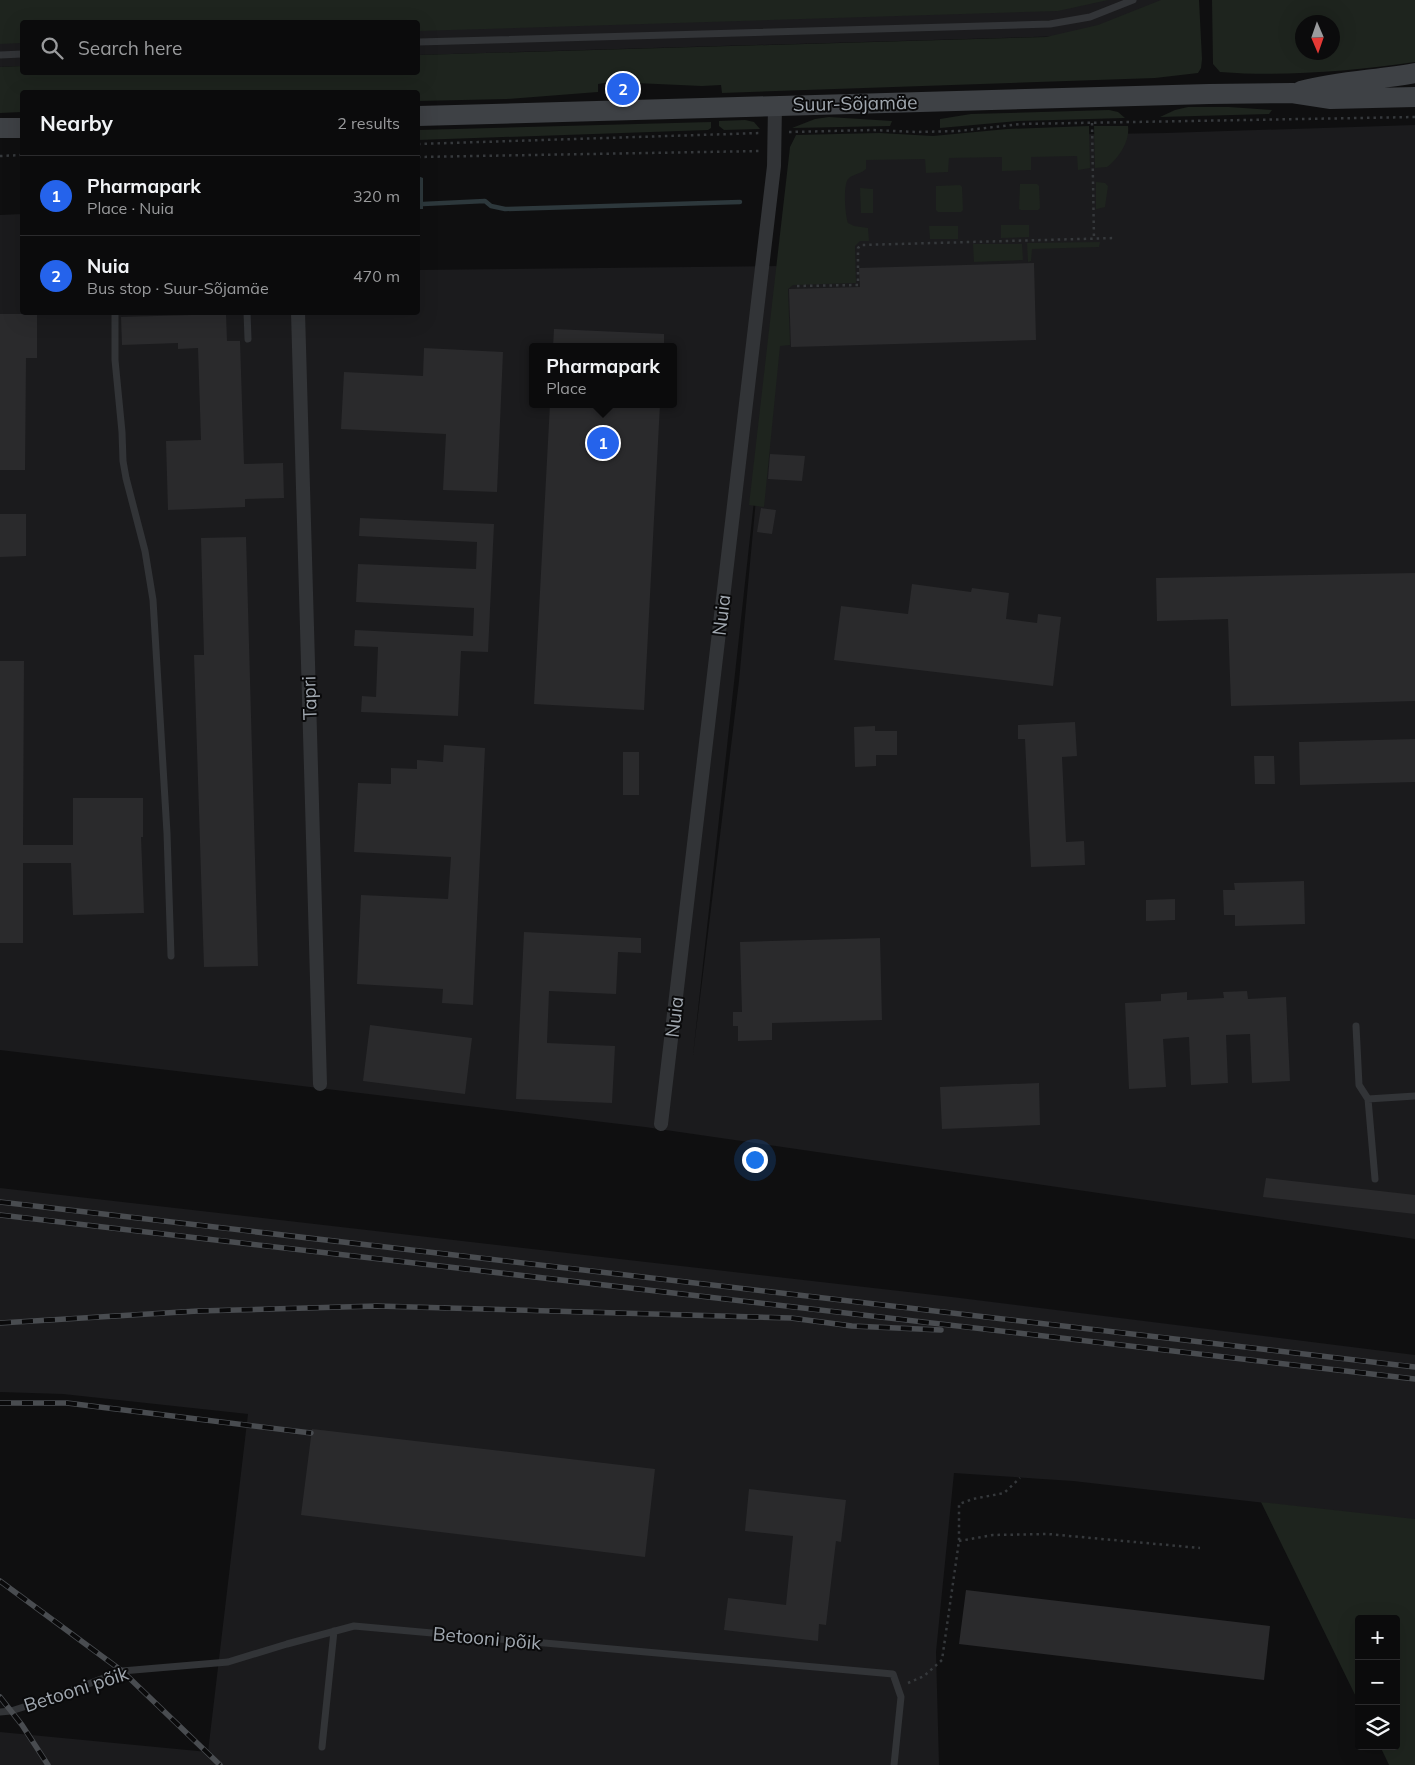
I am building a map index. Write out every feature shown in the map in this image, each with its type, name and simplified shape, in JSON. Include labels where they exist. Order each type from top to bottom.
[{"type":"main road","name":"Suur-Sõjamäe","points":[[1292,93],[1329,84],[1375,80],[1415,73]]},
{"type":"main road","name":"Suur-Sõjamäe","points":[[420,116],[1292,93],[1331,99],[1415,97]]},
{"type":"main road","points":[[0,128],[20,128]]},
{"type":"street","name":"Nuia","points":[[661,1124],[773,176],[775,106]]},
{"type":"street","name":"Tapri","points":[[298,315],[320,1084]]},
{"type":"lane","points":[[420,42],[1050,24],[1090,17],[1133,0]]},
{"type":"lane","points":[[0,55],[20,54]]},
{"type":"lane","points":[[115,315],[115,360],[126,478],[146,551],[153,600],[167,833],[170,956]]},
{"type":"lane","points":[[247,315],[248,339]]},
{"type":"lane","points":[[1356,1026],[1359,1085],[1368,1099],[1375,1179]]},
{"type":"lane","points":[[1368,1099],[1415,1096]]},
{"type":"lane","name":"Betooni põik","points":[[0,1712],[11,1711],[52,1698],[122,1671],[228,1662],[354,1626],[893,1674],[898,1687]]},
{"type":"lane","points":[[322,1747],[334,1631]]},
{"type":"lane","points":[[894,1765],[901,1697],[898,1687]]},
{"type":"path","points":[[420,144],[775,132],[959,131],[1020,124],[1415,117]]},
{"type":"path","points":[[1092,124],[1094,239]]},
{"type":"path","points":[[420,157],[775,150]]},
{"type":"path","points":[[0,156],[20,155]]},
{"type":"path","points":[[797,286],[858,285],[858,248],[861,245],[1116,238]]},
{"type":"path","points":[[898,1687],[924,1676],[942,1660],[959,1541],[959,1504],[973,1499],[1004,1493],[1020,1478]]},
{"type":"path","points":[[959,1541],[992,1535],[1048,1534],[1200,1548]]},
{"type":"shaded area","points":[[0,0],[1170,0],[1168,33],[420,55],[420,20],[20,20],[20,66],[0,67]]},
{"type":"shaded area","points":[[0,0],[1108,0],[1058,11],[420,31],[420,20],[20,20],[20,43],[0,44]]},
{"type":"shaded area","points":[[1161,0],[1199,0],[1201,68],[1198,73],[1155,78],[722,93],[721,85],[635,83],[628,79],[598,84],[598,92],[507,99],[420,101],[420,90],[20,90],[20,112],[0,113],[0,67],[20,66],[20,75],[420,75],[420,55],[1046,37],[1098,25]]},
{"type":"shaded area","points":[[1212,0],[1415,0],[1415,62],[1366,68],[1293,73],[1220,72],[1213,64]]},
{"type":"shaded area","points":[[1188,107],[1272,110],[1269,114],[1160,117],[1175,110]]},
{"type":"shaded area","points":[[1109,110],[1118,112],[1125,118],[1019,121],[940,128],[940,119],[971,114]]},
{"type":"shaded area","points":[[829,117],[892,121],[890,126],[792,128],[815,119]]},
{"type":"shaded area","points":[[745,120],[754,122],[760,129],[724,130],[719,126],[719,121]]},
{"type":"shaded area","points":[[711,122],[711,128],[708,130],[420,140],[420,130]]},
{"type":"shaded area","points":[[1415,125],[1415,1239],[645,1127],[0,1050],[0,215],[20,214],[20,315],[420,315],[420,270],[780,266],[800,139],[1166,133]],"holes":[[[766,392],[739,681],[693,1055]]]},
{"type":"shaded area","points":[[1089,126],[1090,168],[1078,170],[1077,156],[1031,157],[1031,170],[1002,171],[1002,157],[949,158],[948,172],[926,173],[925,159],[866,160],[866,169],[848,179],[845,188],[845,201],[848,223],[868,228],[869,241],[860,241],[855,246],[856,283],[793,285],[788,289],[790,345],[780,346],[764,507],[749,505],[790,147],[796,135],[879,133],[933,136],[1007,129]]},
{"type":"shaded area","points":[[1094,126],[1128,126],[1123,149],[1116,159],[1107,167],[1095,168]]},
{"type":"shaded area","points":[[420,177],[423,178],[423,209],[420,209]]},
{"type":"shaded area","points":[[1096,182],[1105,183],[1108,186],[1105,207],[1096,209]]},
{"type":"shaded area","points":[[1020,184],[1037,184],[1039,186],[1040,208],[1038,210],[1019,209]]},
{"type":"shaded area","points":[[960,185],[962,187],[963,210],[961,212],[938,212],[936,210],[936,186]]},
{"type":"shaded area","points":[[860,188],[873,189],[873,213],[861,213]]},
{"type":"shaded area","points":[[1001,225],[1029,225],[1029,237],[1001,238]]},
{"type":"shaded area","points":[[929,226],[958,226],[958,239],[930,239]]},
{"type":"shaded area","points":[[1100,242],[1099,247],[1032,249],[1031,261],[1028,262],[1027,243]]},
{"type":"shaded area","points":[[973,244],[1022,244],[1023,260],[974,262]]},
{"type":"shaded area","points":[[0,1188],[952,1297],[1415,1355],[1415,1520],[1073,1481],[954,1473],[936,1652],[939,1765],[0,1765],[0,1732],[208,1752],[248,1414],[63,1394],[0,1392]]},
{"type":"shaded area","points":[[1261,1502],[1415,1519],[1415,1765],[1389,1765],[1382,1750],[1400,1750],[1400,1615],[1355,1615],[1355,1695]]},
{"type":"building","points":[[1034,263],[1036,340],[791,347],[789,289],[860,287],[859,268]]},
{"type":"building","points":[[0,314],[37,315],[37,358],[26,358],[25,470],[0,470]]},
{"type":"building","points":[[226,315],[227,341],[240,341],[244,464],[283,463],[284,498],[245,499],[245,507],[168,510],[166,441],[201,440],[198,348],[178,349],[178,343],[122,345],[121,317]]},
{"type":"building","points":[[554,329],[664,334],[664,343],[553,343]]},
{"type":"building","points":[[424,348],[503,352],[497,492],[443,490],[446,434],[341,429],[344,372],[423,376]]},
{"type":"building","points":[[550,408],[660,408],[644,710],[534,704]]},
{"type":"building","points":[[770,454],[805,456],[802,481],[768,479]]},
{"type":"building","points":[[761,508],[776,510],[772,534],[757,532]]},
{"type":"building","points":[[0,514],[26,514],[26,556],[0,557]]},
{"type":"building","points":[[360,518],[494,524],[488,652],[461,651],[458,716],[361,712],[362,696],[376,697],[378,647],[354,646],[355,630],[473,636],[474,608],[356,602],[358,564],[476,569],[477,542],[359,536]]},
{"type":"building","points":[[246,537],[258,966],[204,967],[194,655],[204,655],[201,538]]},
{"type":"building","points":[[1415,573],[1415,701],[1231,706],[1228,619],[1157,621],[1156,578]]},
{"type":"building","points":[[912,584],[971,592],[972,588],[1009,593],[1006,619],[1037,623],[1038,614],[1061,617],[1053,686],[834,660],[841,606],[908,614]]},
{"type":"building","points":[[0,661],[24,661],[23,845],[73,845],[73,798],[143,798],[143,837],[141,837],[144,913],[73,915],[71,863],[23,863],[23,943],[0,943]]},
{"type":"building","points":[[1075,722],[1077,756],[1062,757],[1066,842],[1084,841],[1085,865],[1031,867],[1025,739],[1018,739],[1018,725]]},
{"type":"building","points":[[875,726],[875,731],[897,731],[897,755],[876,755],[876,766],[855,767],[854,727]]},
{"type":"building","points":[[1415,739],[1415,782],[1300,785],[1299,742]]},
{"type":"building","points":[[444,745],[485,748],[473,1005],[442,1003],[443,989],[357,984],[361,895],[448,899],[451,857],[354,852],[358,783],[391,784],[391,768],[417,769],[417,760],[443,762]]},
{"type":"building","points":[[623,752],[639,752],[639,795],[623,795]]},
{"type":"building","points":[[1254,756],[1274,756],[1275,784],[1255,784]]},
{"type":"building","points":[[1304,881],[1305,924],[1235,926],[1235,915],[1224,915],[1223,890],[1235,890],[1234,883]]},
{"type":"building","points":[[1175,899],[1175,920],[1146,921],[1146,900]]},
{"type":"building","points":[[524,932],[641,938],[641,953],[618,952],[616,994],[549,991],[547,1043],[615,1046],[612,1103],[516,1099]]},
{"type":"building","points":[[880,938],[882,1020],[772,1023],[772,1040],[738,1041],[738,1026],[733,1026],[733,1012],[742,1012],[740,942]]},
{"type":"building","points":[[1247,991],[1248,999],[1286,997],[1290,1081],[1252,1083],[1250,1034],[1226,1035],[1228,1083],[1191,1085],[1189,1037],[1163,1039],[1166,1087],[1129,1089],[1125,1003],[1161,1001],[1161,994],[1187,992],[1187,1000],[1224,998],[1223,992]]},
{"type":"building","points":[[370,1025],[472,1038],[465,1094],[363,1081]]},
{"type":"building","points":[[1039,1083],[1040,1125],[942,1129],[940,1087]]},
{"type":"building","points":[[1266,1178],[1415,1195],[1415,1214],[1263,1197]]},
{"type":"building","points":[[312,1429],[655,1469],[645,1557],[301,1515]]},
{"type":"building","points":[[749,1489],[846,1500],[841,1542],[836,1541],[826,1625],[819,1624],[818,1641],[724,1630],[728,1598],[786,1605],[793,1536],[745,1531]]},
{"type":"building","points":[[966,1590],[1270,1626],[1264,1680],[959,1644]]},
{"type":"waterway","points":[[423,204],[485,201],[491,206],[505,209],[740,202]]},
{"type":"railway","points":[[0,1202],[1415,1367]]},
{"type":"railway","points":[[0,1215],[1415,1379]]},
{"type":"railway","points":[[0,1323],[198,1311],[377,1306],[791,1318],[852,1326],[941,1330]]},
{"type":"railway","points":[[0,1403],[67,1403],[311,1433]]},
{"type":"railway","points":[[0,1581],[122,1671],[220,1765]]},
{"type":"railway","points":[[0,1697],[22,1725],[48,1765]]},
{"type":"place","name":"Nuia","points":[[623,89]]},
{"type":"place","name":"Pharmapark","points":[[603,443]]}]
